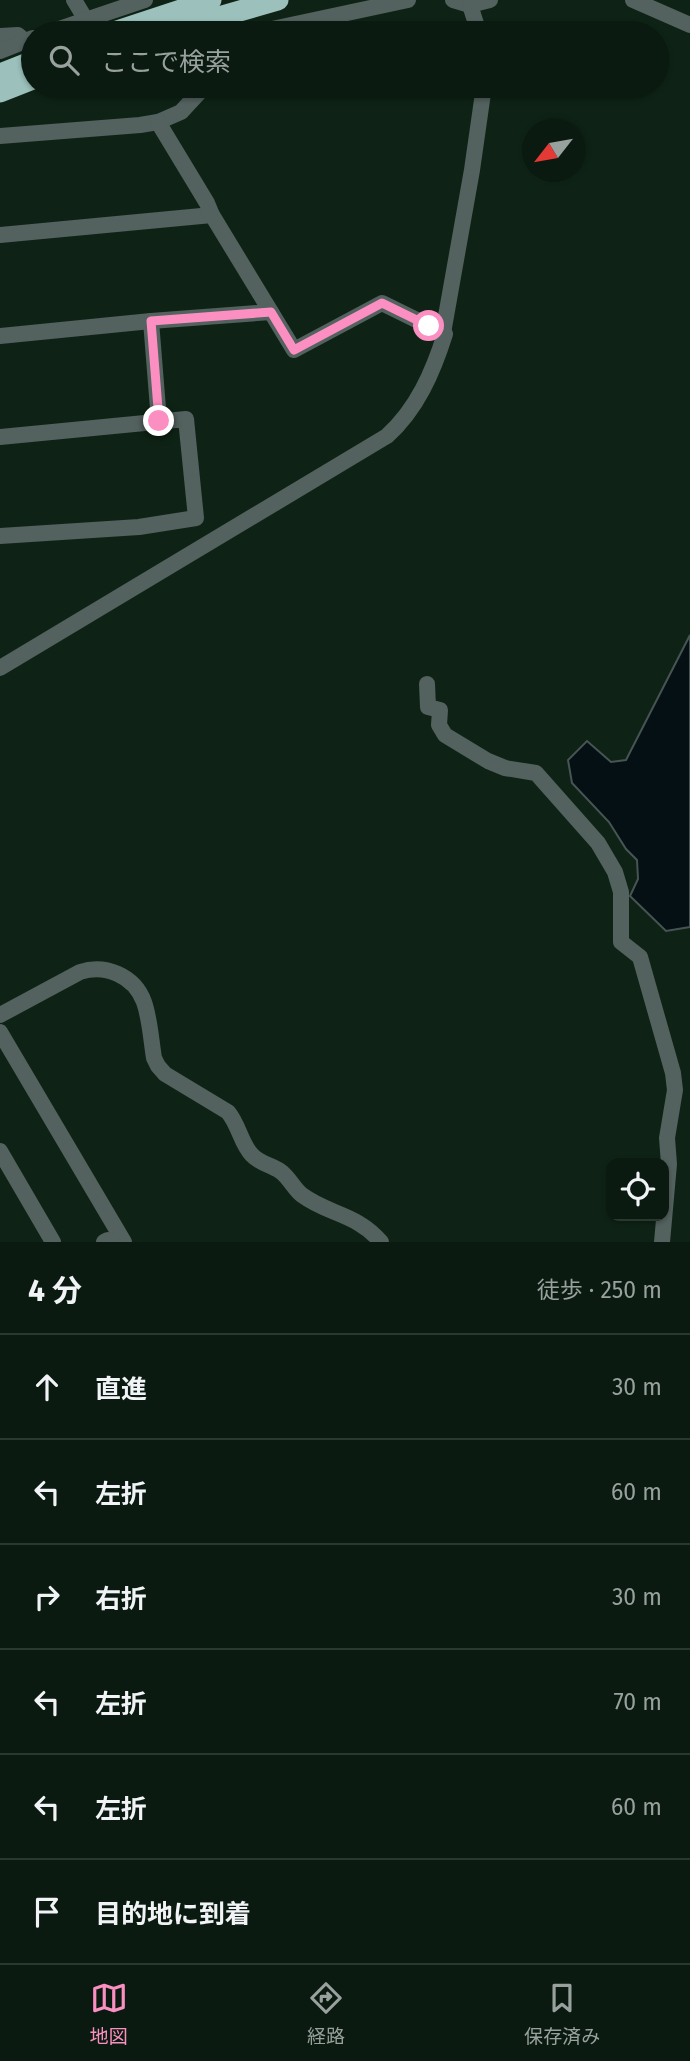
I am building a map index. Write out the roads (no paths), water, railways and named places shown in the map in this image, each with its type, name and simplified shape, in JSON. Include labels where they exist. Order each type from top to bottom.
[{"type":"highway","points":[[147,21],[211,0]]},
{"type":"highway","points":[[205,21],[278,0]]},
{"type":"highway","points":[[0,74],[21,66]]},
{"type":"highway","points":[[0,92],[21,84]]},
{"type":"street","points":[[74,0],[86,20]]},
{"type":"street","points":[[83,21],[145,0]]},
{"type":"street","points":[[290,21],[408,0]]},
{"type":"street","points":[[453,0],[470,5],[490,0]]},
{"type":"street","points":[[633,0],[690,25]]},
{"type":"street","points":[[470,5],[475,21]]},
{"type":"street","points":[[0,36],[21,36]]},
{"type":"street","points":[[0,51],[21,42]]},
{"type":"street","points":[[0,136],[158,122],[181,112],[194,98]]},
{"type":"street","points":[[0,668],[387,436],[410,412],[435,365],[445,334],[443,333],[482,98]]},
{"type":"street","points":[[158,122],[294,350],[382,303],[443,333]]},
{"type":"street","points":[[0,235],[212,215]]},
{"type":"street","points":[[0,336],[271,312]]},
{"type":"street","points":[[151,321],[159,421]]},
{"type":"street","points":[[0,438],[186,419],[196,518],[139,527],[0,536]]},
{"type":"street","points":[[427,684],[428,706],[440,710],[439,725],[445,735],[488,761],[505,768],[536,773],[598,843],[615,872],[621,892],[621,942],[640,957],[674,1082],[674,1101],[667,1138],[669,1164],[662,1242]]},
{"type":"street","points":[[0,1015],[80,972],[93,968],[117,973],[136,989],[144,1001],[154,1058],[164,1073],[228,1112],[235,1120],[250,1153],[282,1172],[302,1195],[356,1221],[381,1242]]},
{"type":"street","points":[[0,1032],[124,1242]]},
{"type":"street","points":[[0,1151],[7,1180],[53,1242]]},
{"type":"street","points":[[104,1242],[111,1242]]}]
